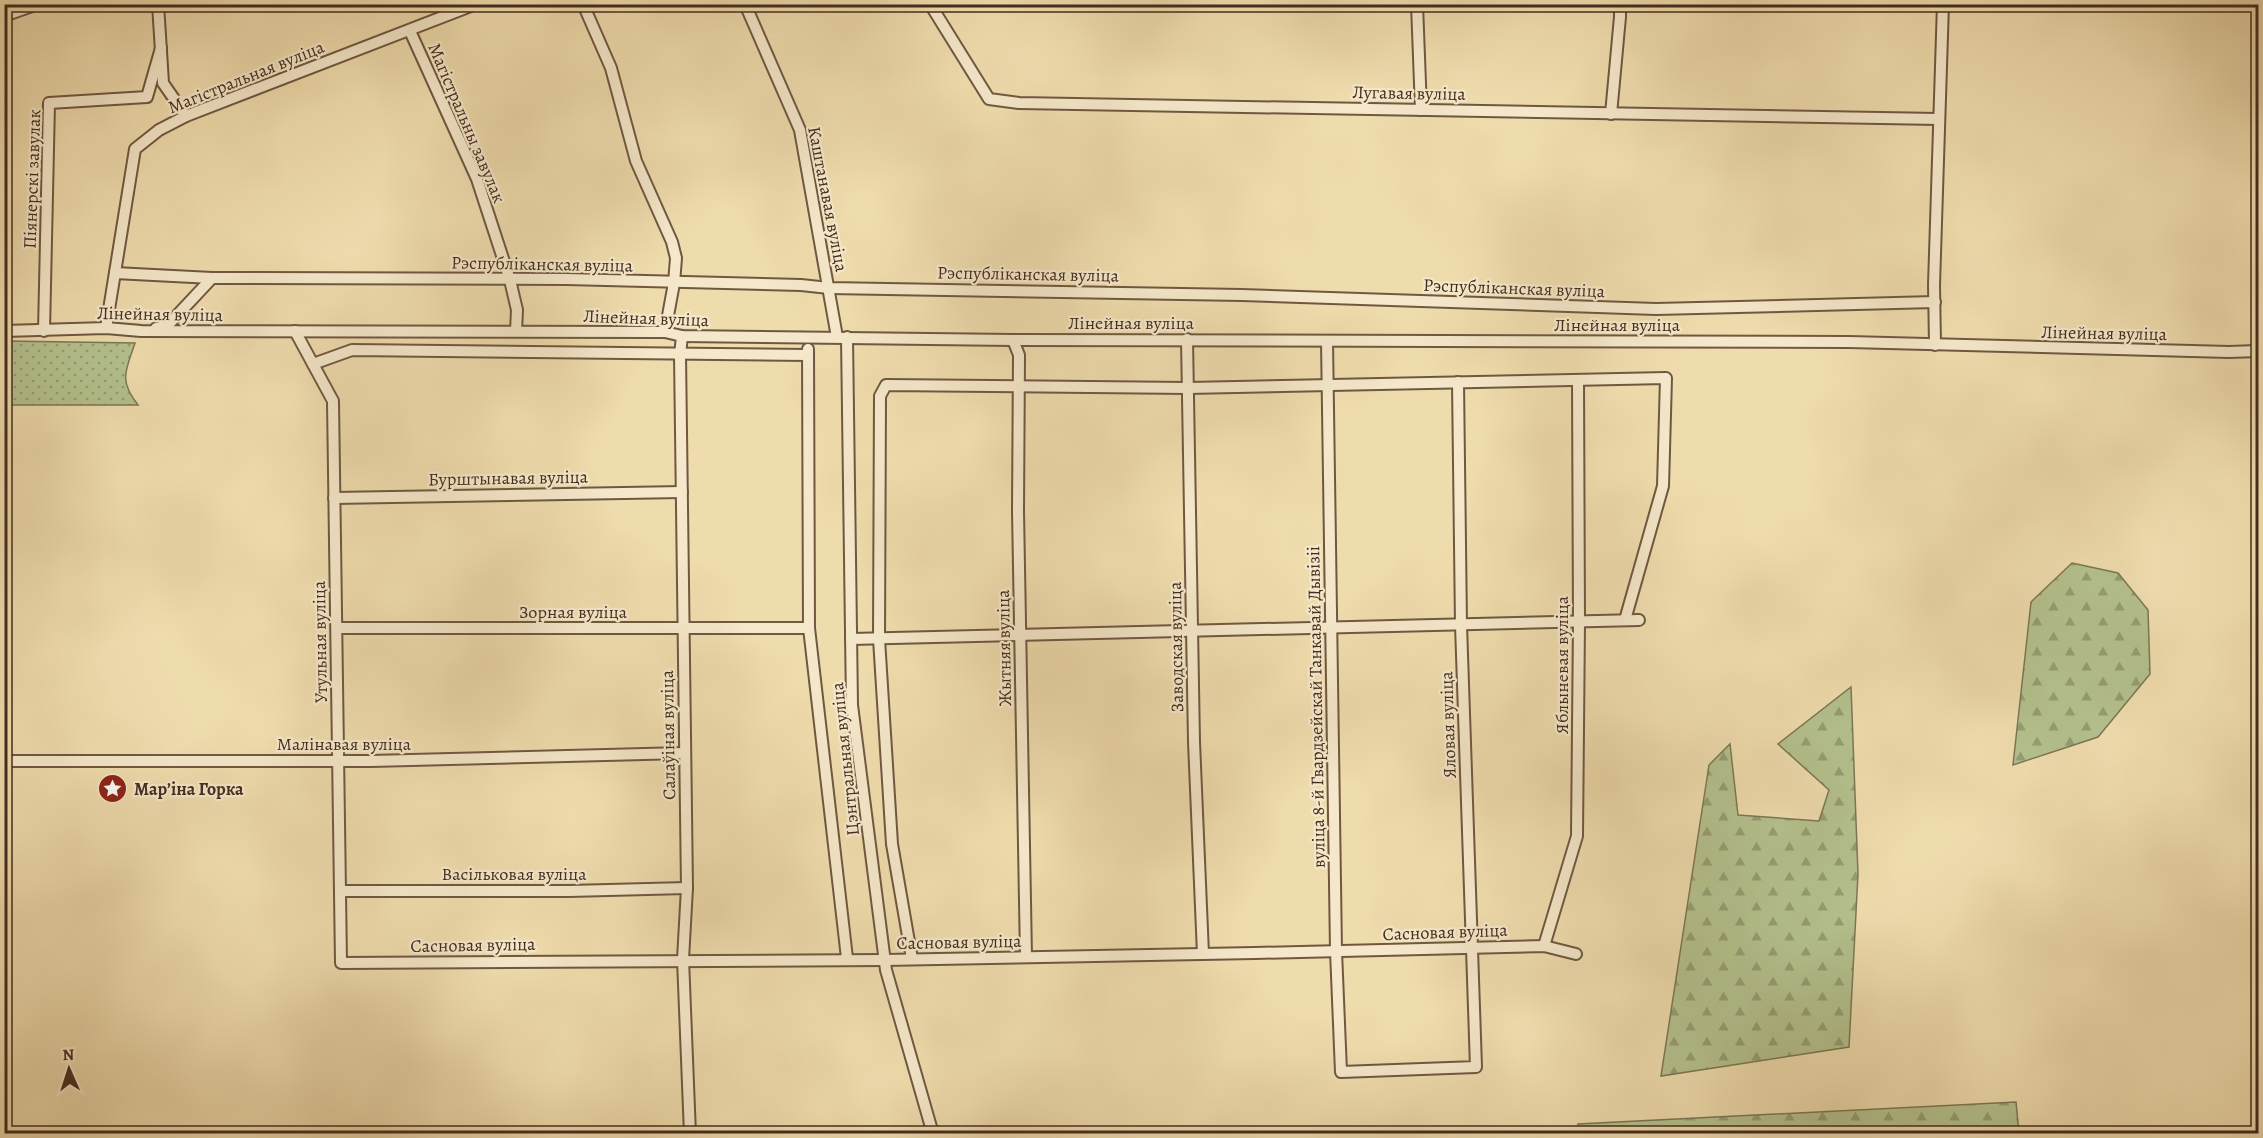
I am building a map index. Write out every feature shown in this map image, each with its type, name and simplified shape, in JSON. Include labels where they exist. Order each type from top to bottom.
[{"type":"street","points":[[4,16],[38,4]]},
{"type":"street","points":[[158,4],[163,84],[186,116]]},
{"type":"street","name":"Магістральная вуліца","points":[[106,328],[135,149],[159,130],[186,116],[476,4]]},
{"type":"street","points":[[583,4],[610,68],[636,161],[672,242],[676,258],[665,332]]},
{"type":"street","name":"Каштанавая вуліца","points":[[745,4],[800,130],[829,288],[842,337]]},
{"type":"street","name":"Лугавая вуліца","points":[[930,4],[989,99],[1019,103],[1939,119]]},
{"type":"street","points":[[1417,4],[1421,110]]},
{"type":"street","points":[[1611,114],[1620,4]]},
{"type":"street","points":[[1935,345],[1934,285],[1943,4]]},
{"type":"street","name":"Магістральны завулак","points":[[410,31],[477,179],[510,280],[517,310],[516,331]]},
{"type":"street","name":"Піянерскі завулак","points":[[44,331],[49,103],[147,97],[161,48]]},
{"type":"street","name":"Рэспубліканская вуліца","points":[[115,273],[212,278],[566,279],[801,285],[829,288],[1242,295],[1656,309],[1935,302]]},
{"type":"street","points":[[141,331],[168,325],[212,278]]},
{"type":"street","name":"Лінейная вуліца","points":[[4,332],[106,328],[141,331],[665,332],[682,336],[1013,340],[1849,342],[2259,351]]},
{"type":"street","name":"Утульная вуліца","points":[[295,331],[333,401],[341,963]]},
{"type":"street","name":"Салаўіная вуліца","points":[[682,336],[680,355],[687,888],[683,959],[690,1134]]},
{"type":"street","name":"Цэнтральная вуліца","points":[[842,337],[852,705],[886,970],[933,1134]]},
{"type":"street","name":"Заводская вуліца","points":[[1187,339],[1194,742],[1203,954]]},
{"type":"street","name":"Жытняя вуліца","points":[[1013,340],[1019,355],[1018,511],[1026,957]]},
{"type":"street","name":"вуліца 8-й Гвардзейскай Танкавай Дывізіі","points":[[1327,341],[1336,951],[1341,1072]]},
{"type":"street","name":"Лінейная вуліца","points":[[313,364],[352,350],[680,355],[808,352]]},
{"type":"street","name":"Цэнтральная вуліца","points":[[808,352],[809,628],[848,958]]},
{"type":"street","points":[[912,959],[892,844],[879,639],[880,396],[886,385],[1188,388],[1666,378],[1663,486],[1625,620]]},
{"type":"street","name":"Яблыневая вуліца","points":[[1544,946],[1576,836],[1579,622],[1578,380]]},
{"type":"street","name":"Яловая вуліца","points":[[1341,1072],[1476,1067],[1461,625],[1458,382]]},
{"type":"street","name":"Бурштынавая вуліца","points":[[334,498],[682,492]]},
{"type":"street","points":[[852,639],[1639,620]]},
{"type":"street","name":"Зорная вуліца","points":[[337,628],[809,628]]},
{"type":"street","name":"Малінавая вуліца","points":[[4,761],[338,761],[684,753]]},
{"type":"street","name":"Васільковая вуліца","points":[[340,891],[569,891],[687,888]]},
{"type":"street","name":"Сасновая вуліца","points":[[341,963],[848,958],[885,960],[1544,946],[1576,954]]},
{"type":"green space","points":[[5,341],[135,343],[127,368],[126,382],[138,405],[5,405]]},
{"type":"green space","points":[[2072,563],[2118,573],[2148,610],[2150,674],[2098,737],[2013,765],[2031,602]]},
{"type":"green space","points":[[1851,687],[1858,874],[1849,1047],[1661,1076],[1709,765],[1730,744],[1738,815],[1819,821],[1829,790],[1778,744]]},
{"type":"green space","points":[[2016,1102],[2019,1133],[1578,1133],[1578,1124]]},
{"type":"place","name":"Марʼіна Горка","points":[[113,789]]}]
